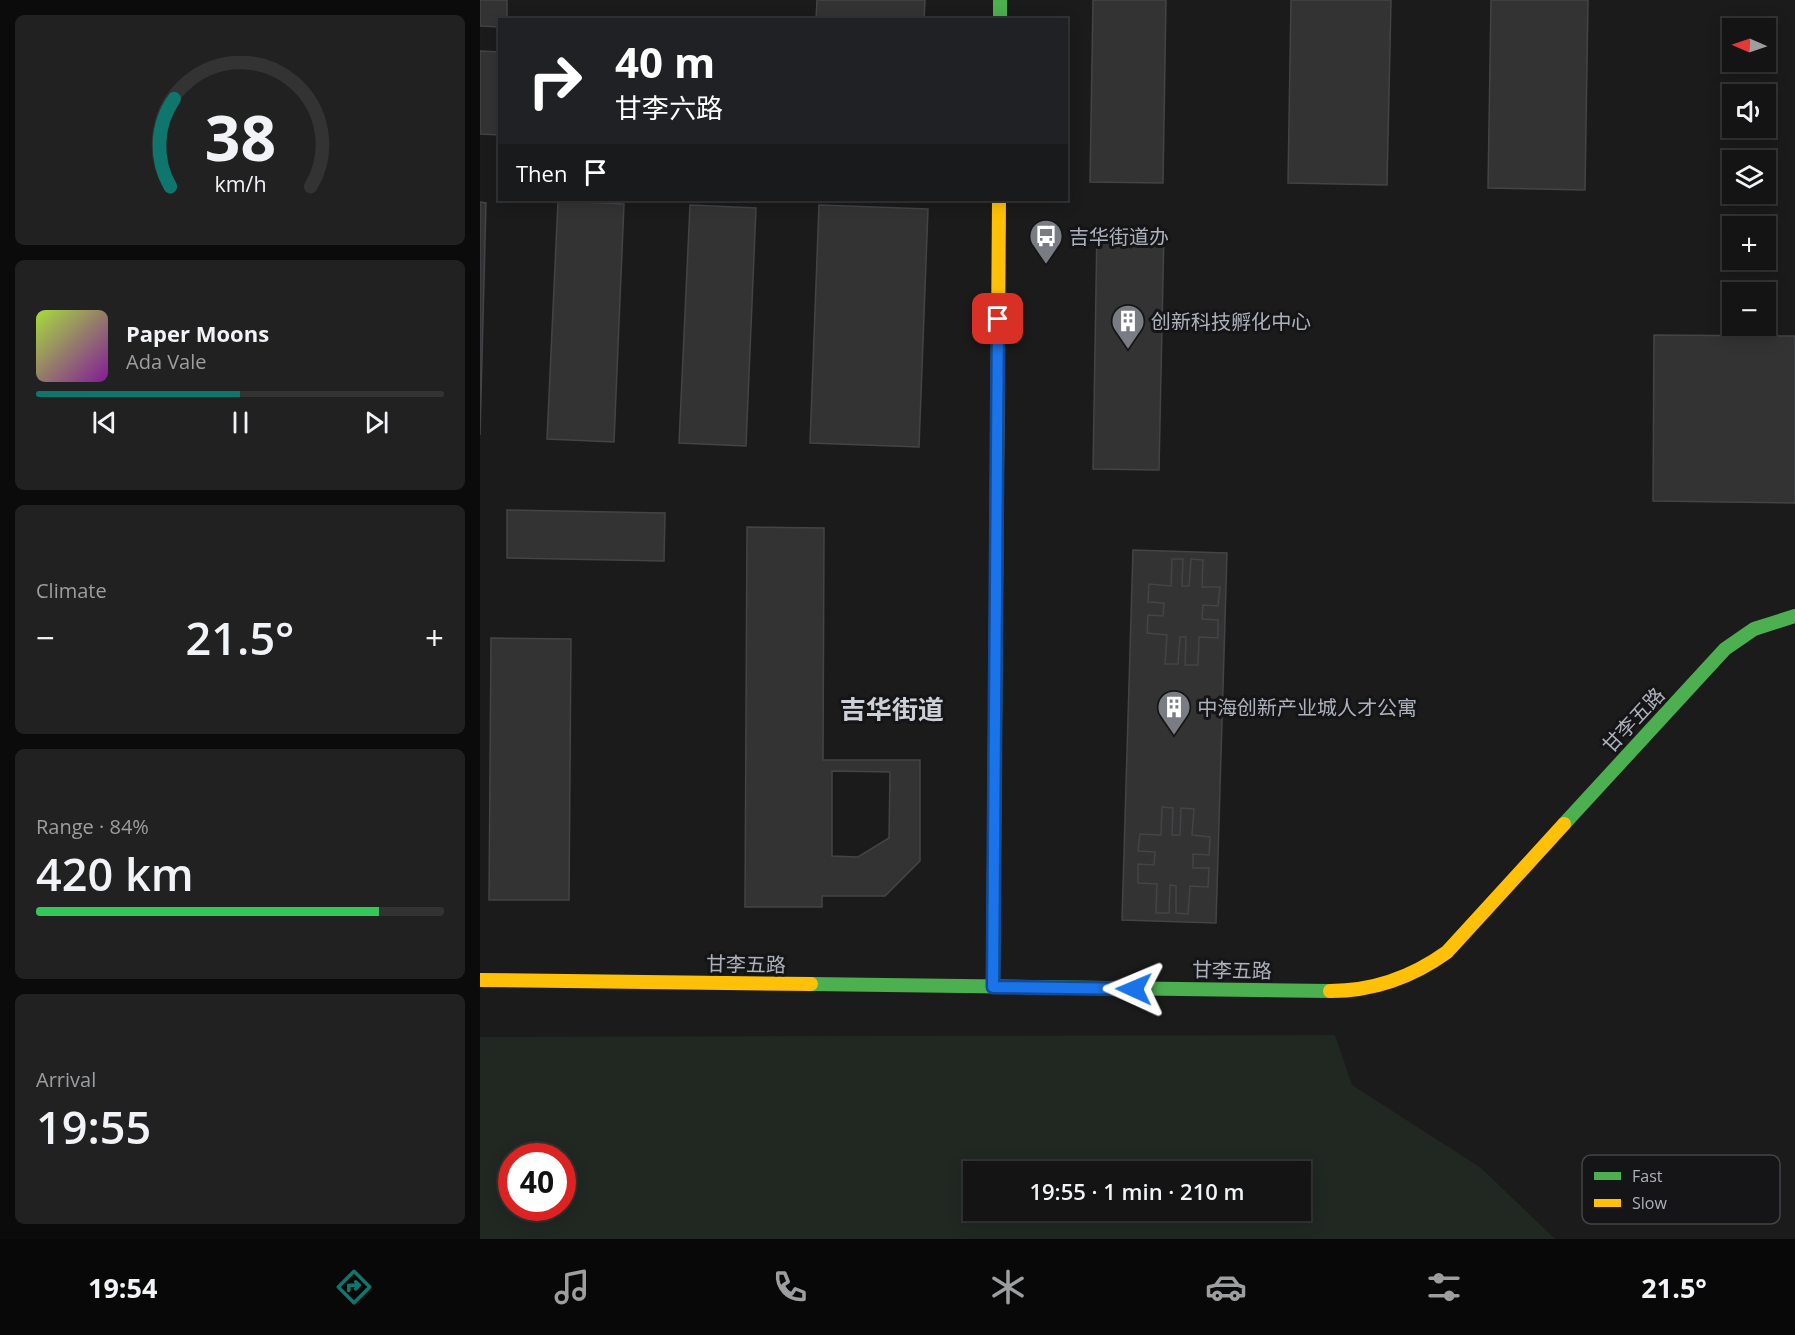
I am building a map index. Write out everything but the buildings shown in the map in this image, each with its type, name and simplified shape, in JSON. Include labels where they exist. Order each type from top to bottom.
[{"type":"street","points":[[1000,0],[1000,18]]},
{"type":"street","points":[[993,987],[999,201]]},
{"type":"street","name":"甘李五路","points":[[480,980],[1344,991],[1388,986],[1419,973],[1447,952],[1725,649],[1754,628],[1795,616]]},
{"type":"shaded area","points":[[1335,1035],[1352,1085],[1481,1168],[1555,1239],[480,1239],[480,1037]]},
{"type":"traffic: fast","points":[[1000,0],[1000,18]]},
{"type":"traffic: fast","points":[[993,987],[997,472]]},
{"type":"traffic: fast","points":[[1564,824],[1725,649],[1754,629],[1795,616]]},
{"type":"traffic: fast","points":[[811,984],[1330,991]]},
{"type":"traffic: slow","points":[[997,472],[999,201]]},
{"type":"traffic: slow","points":[[1330,991],[1377,986],[1406,976],[1447,952],[1564,824]]},
{"type":"traffic: slow","points":[[480,980],[811,984]]},
{"type":"place","name":"吉华街道办","points":[[1046,265]]},
{"type":"place","name":"创新科技孵化中心","points":[[1128,350]]},
{"type":"place","name":"中海创新产业城人才公寓","points":[[1174,736]]},
{"type":"district","name":"吉华街道","points":[[892,709]]},
{"type":"route","points":[[998,319],[993,987],[1134,989]]}]
